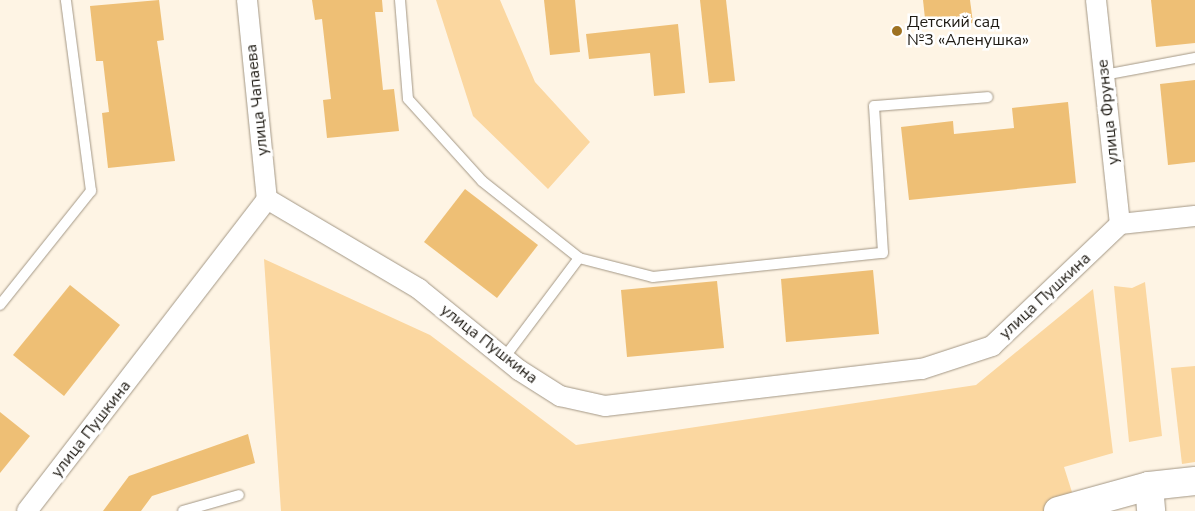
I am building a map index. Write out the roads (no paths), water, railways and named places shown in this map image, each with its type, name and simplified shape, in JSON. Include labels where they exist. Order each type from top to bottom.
[{"type":"street","name":"улица Чапаева","points":[[247,0],[267,199]]},
{"type":"street","name":"улица Фрунзе","points":[[1096,0],[1120,224]]},
{"type":"street","name":"улица Пушкина","points":[[27,511],[267,199],[419,289],[504,358],[560,396],[605,406],[922,369],[992,346],[1120,224]]},
{"type":"street","points":[[1120,224],[1195,216]]},
{"type":"street","points":[[1058,511],[1150,498],[1195,481]]},
{"type":"lane","points":[[0,305],[91,191],[66,0]]},
{"type":"lane","points":[[400,0],[408,99],[482,181],[579,258],[653,276],[884,253],[874,106],[988,97]]},
{"type":"lane","points":[[1104,75],[1195,58]]},
{"type":"lane","points":[[504,358],[579,258]]},
{"type":"lane","points":[[183,511],[239,495]]},
{"type":"place","name":"Детский сад №3 «Аленушка»","points":[[897,31]]}]
